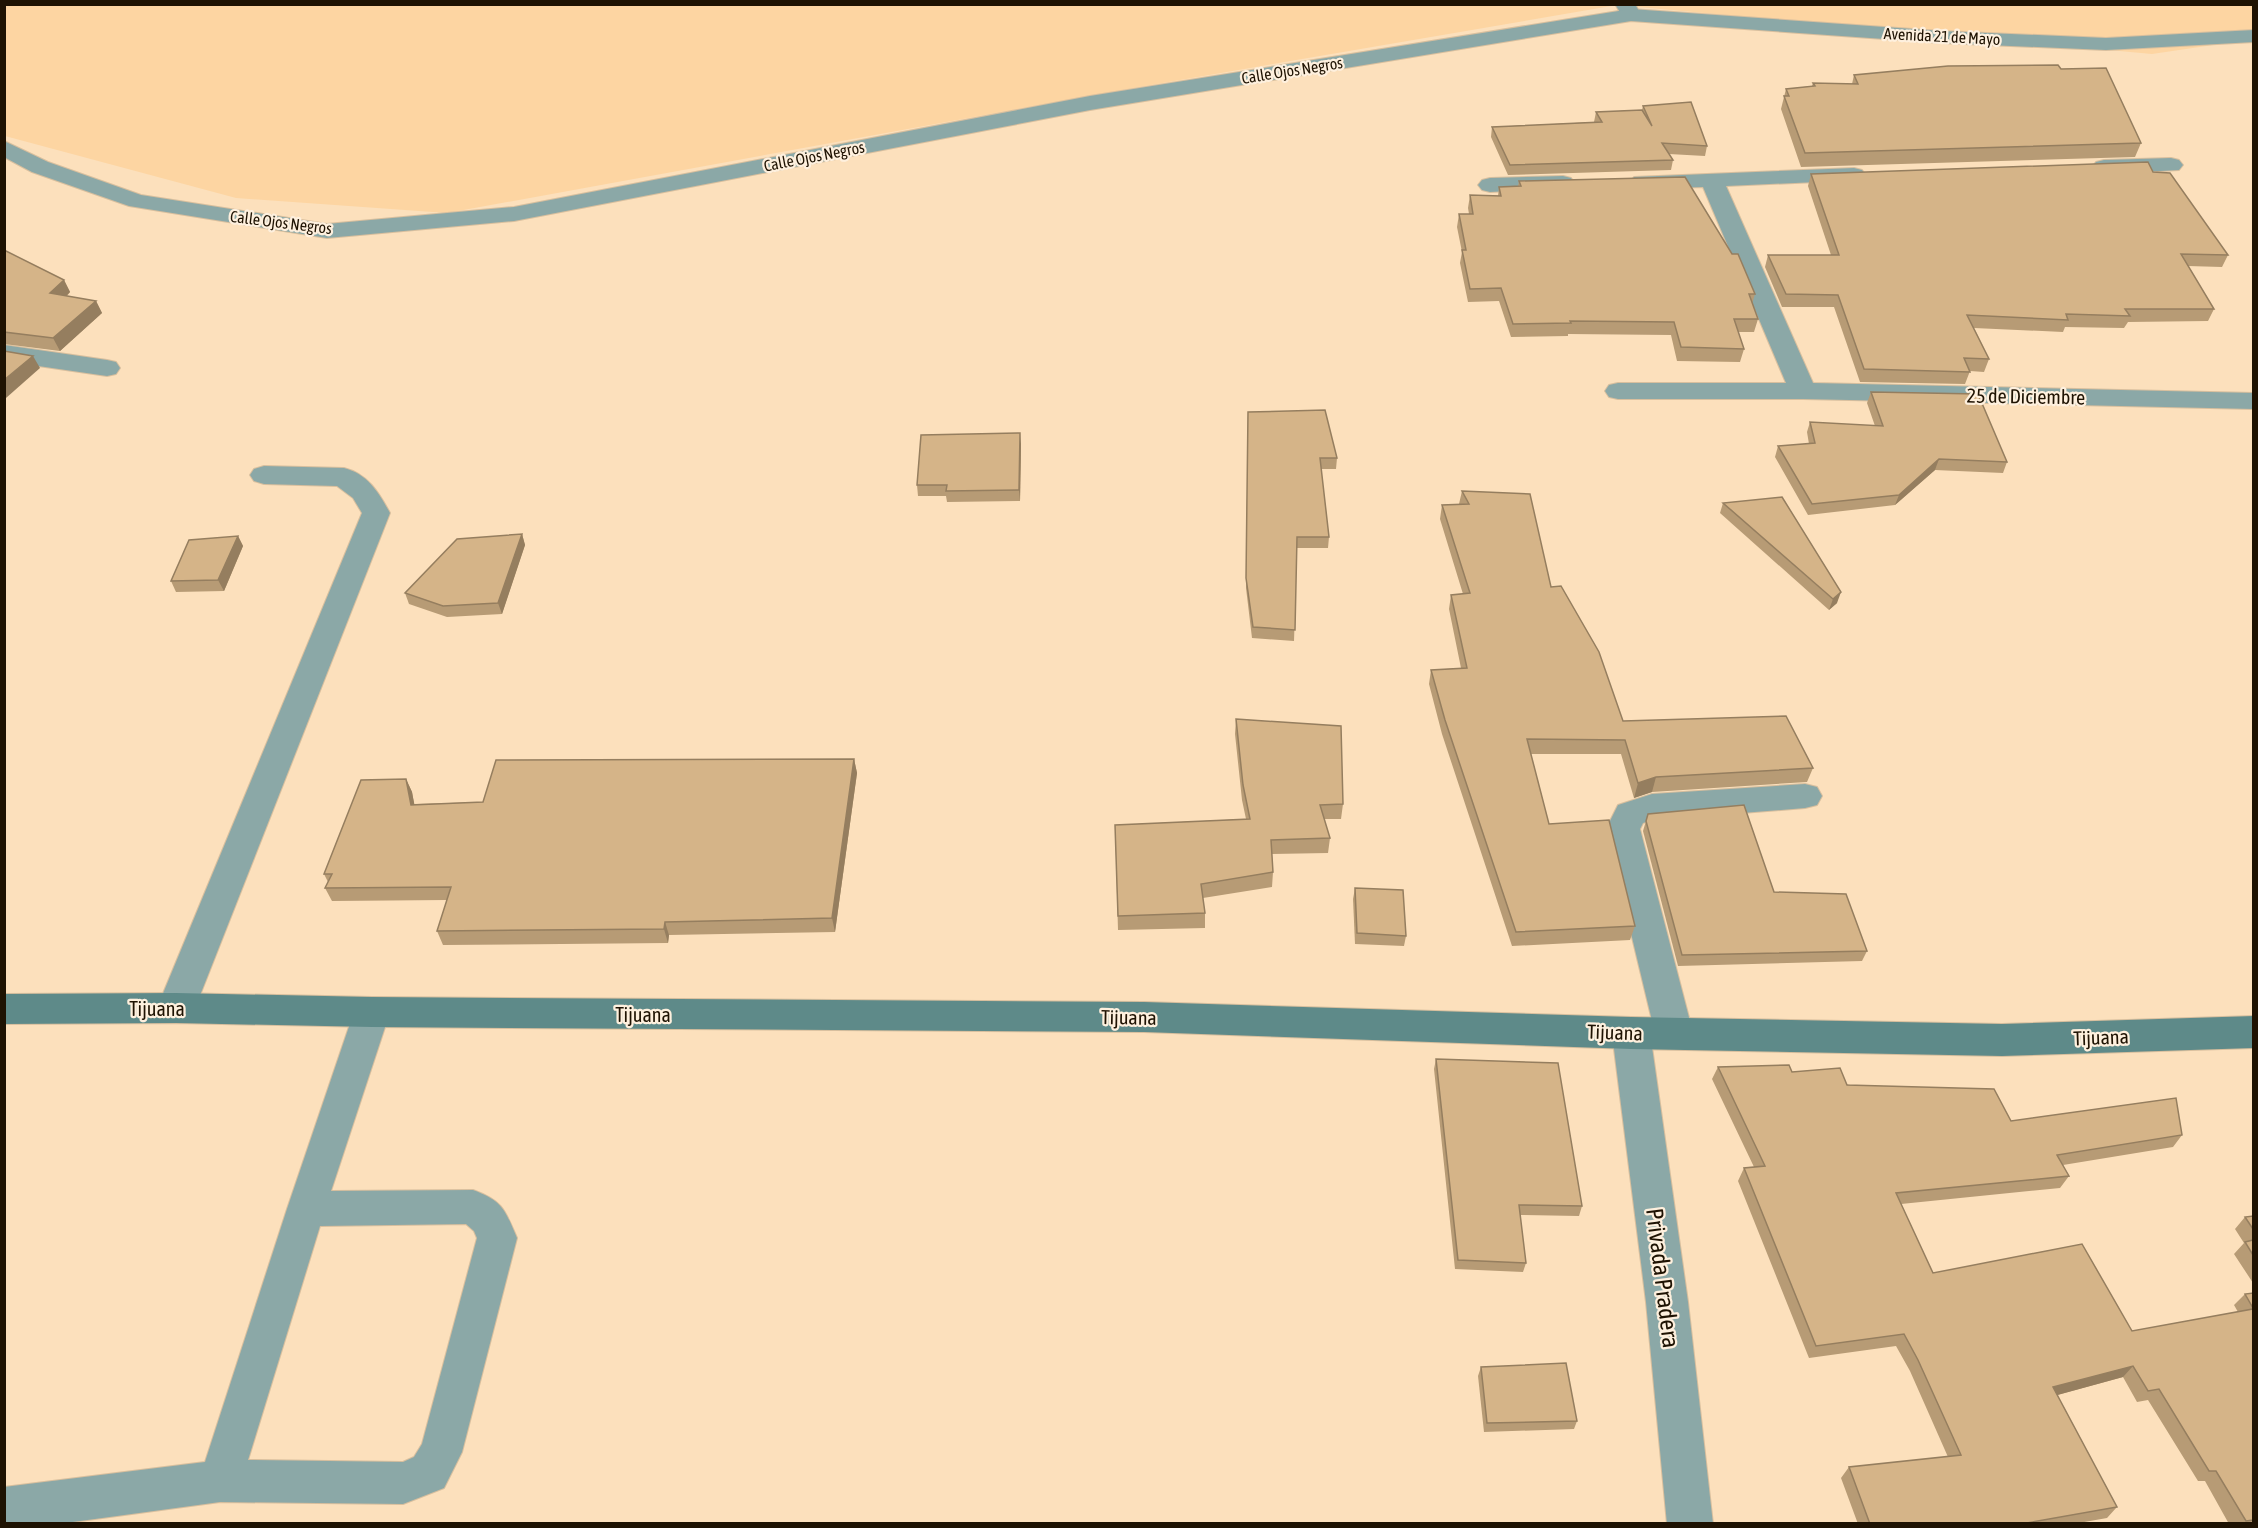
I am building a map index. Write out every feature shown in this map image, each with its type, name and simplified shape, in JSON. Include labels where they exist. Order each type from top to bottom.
[{"type":"main road","name":"Tijuana","points":[[4,1009],[176,1008],[372,1012],[1144,1017],[1631,1033],[2002,1040],[2253,1032]]},
{"type":"street","name":"Avenida 21 de Mayo","points":[[1628,10],[1941,37],[2106,44],[2158,43],[2253,36]]},
{"type":"street","name":"Calle Ojos Negros","points":[[4,148],[40,167],[137,201],[327,231],[514,214],[1090,103],[1628,10]]},
{"type":"street","points":[[2077,168],[2170,165]]},
{"type":"street","points":[[1619,182],[1877,175]]},
{"type":"street","points":[[1712,180],[1803,391]]},
{"type":"street","points":[[1490,184],[1584,183]]},
{"type":"street","points":[[4,353],[107,368]]},
{"type":"street","name":"25 de Diciembre","points":[[1618,391],[1803,391],[2253,401]]},
{"type":"street","points":[[176,1008],[376,513],[364,492],[344,477],[264,475]]},
{"type":"street","points":[[1674,1033],[1623,829],[1630,814],[1652,807],[1805,796]]},
{"type":"street","name":"Privada Pradera","points":[[1631,1033],[1667,1302],[1690,1524]]},
{"type":"lane","points":[[220,1481],[306,1209],[372,1012]]},
{"type":"lane","points":[[4,1509],[220,1481],[403,1483],[429,1473],[441,1452],[497,1238],[489,1219],[473,1207],[306,1209]]},
{"type":"shaded area","points":[[2253,4],[2254,39],[2152,54],[1617,5],[1122,90],[447,213],[236,198],[5,136],[4,5]]},
{"type":"building","points":[[2058,65],[2061,69],[2106,68],[2141,143],[1805,153],[1784,96],[1789,96],[1786,89],[1815,86],[1813,83],[1858,84],[1854,75],[1948,66]]},
{"type":"building","points":[[1691,102],[1707,146],[1662,143],[1673,160],[1510,165],[1492,127],[1602,122],[1596,112],[1642,110],[1652,126],[1643,106]]},
{"type":"building","points":[[2148,162],[2153,172],[2170,173],[2228,255],[2181,254],[2214,309],[2125,309],[2130,316],[2066,314],[2068,320],[1967,315],[1989,359],[1964,358],[1970,372],[1864,369],[1838,295],[1786,294],[1768,255],[1839,255],[1811,174]]},
{"type":"building","points":[[1685,177],[1732,254],[1738,254],[1755,294],[1749,294],[1758,319],[1734,319],[1744,349],[1681,347],[1674,322],[1570,321],[1571,323],[1513,324],[1501,288],[1470,289],[1462,250],[1466,250],[1459,214],[1473,214],[1470,195],[1501,196],[1499,187],[1521,186],[1519,181]]},
{"type":"building","points":[[4,250],[64,280],[50,293],[96,301],[53,338],[4,332]]},
{"type":"building","points":[[4,351],[33,356],[4,380]]},
{"type":"building","points":[[1871,392],[1978,394],[2007,462],[1939,459],[1899,495],[1812,504],[1778,446],[1815,443],[1810,422],[1883,426]]},
{"type":"building","points":[[1325,410],[1337,458],[1320,458],[1329,537],[1297,537],[1295,630],[1253,627],[1246,578],[1248,412]]},
{"type":"building","points":[[1020,433],[1019,490],[946,491],[947,485],[917,485],[921,435]]},
{"type":"building","points":[[1462,491],[1530,494],[1551,587],[1561,586],[1599,652],[1623,721],[1786,716],[1813,768],[1656,777],[1638,783],[1625,740],[1527,739],[1549,824],[1609,820],[1635,926],[1516,932],[1445,720],[1431,670],[1467,668],[1451,595],[1470,593],[1442,505],[1469,504]]},
{"type":"building","points":[[1782,497],[1841,592],[1833,599],[1723,503]]},
{"type":"building","points":[[522,534],[498,603],[443,606],[405,593],[457,539]]},
{"type":"building","points":[[238,536],[218,580],[171,581],[189,540]]},
{"type":"building","points":[[1236,719],[1341,726],[1343,804],[1320,805],[1330,838],[1271,840],[1273,872],[1201,884],[1205,913],[1118,916],[1115,825],[1250,819],[1243,785]]},
{"type":"building","points":[[854,759],[832,918],[665,922],[664,929],[437,931],[451,887],[325,888],[332,874],[324,874],[361,780],[406,779],[411,805],[483,802],[496,760]]},
{"type":"building","points":[[1744,805],[1774,892],[1846,894],[1867,951],[1682,955],[1646,821],[1648,814]]},
{"type":"building","points":[[1355,888],[1403,890],[1406,936],[1357,933]]},
{"type":"building","points":[[1436,1059],[1558,1063],[1582,1206],[1519,1205],[1526,1263],[1458,1260]]},
{"type":"building","points":[[1789,1065],[1792,1072],[1840,1068],[1847,1085],[1994,1089],[2011,1121],[2176,1098],[2182,1135],[2057,1155],[2069,1176],[1896,1193],[1933,1273],[2082,1244],[2132,1331],[2253,1309],[2253,1520],[2246,1521],[2216,1471],[2209,1471],[2159,1389],[2148,1391],[2133,1366],[2053,1387],[2117,1507],[2021,1524],[1870,1524],[1849,1467],[1961,1455],[1904,1334],[1816,1346],[1744,1168],[1765,1166],[1718,1067]]},
{"type":"building","points":[[2253,1216],[2253,1229],[2245,1217]]},
{"type":"building","points":[[2253,1240],[2253,1255],[2245,1242]]},
{"type":"building","points":[[2253,1293],[2253,1308],[2245,1294]]},
{"type":"building","points":[[1566,1363],[1577,1421],[1487,1423],[1481,1367]]}]
